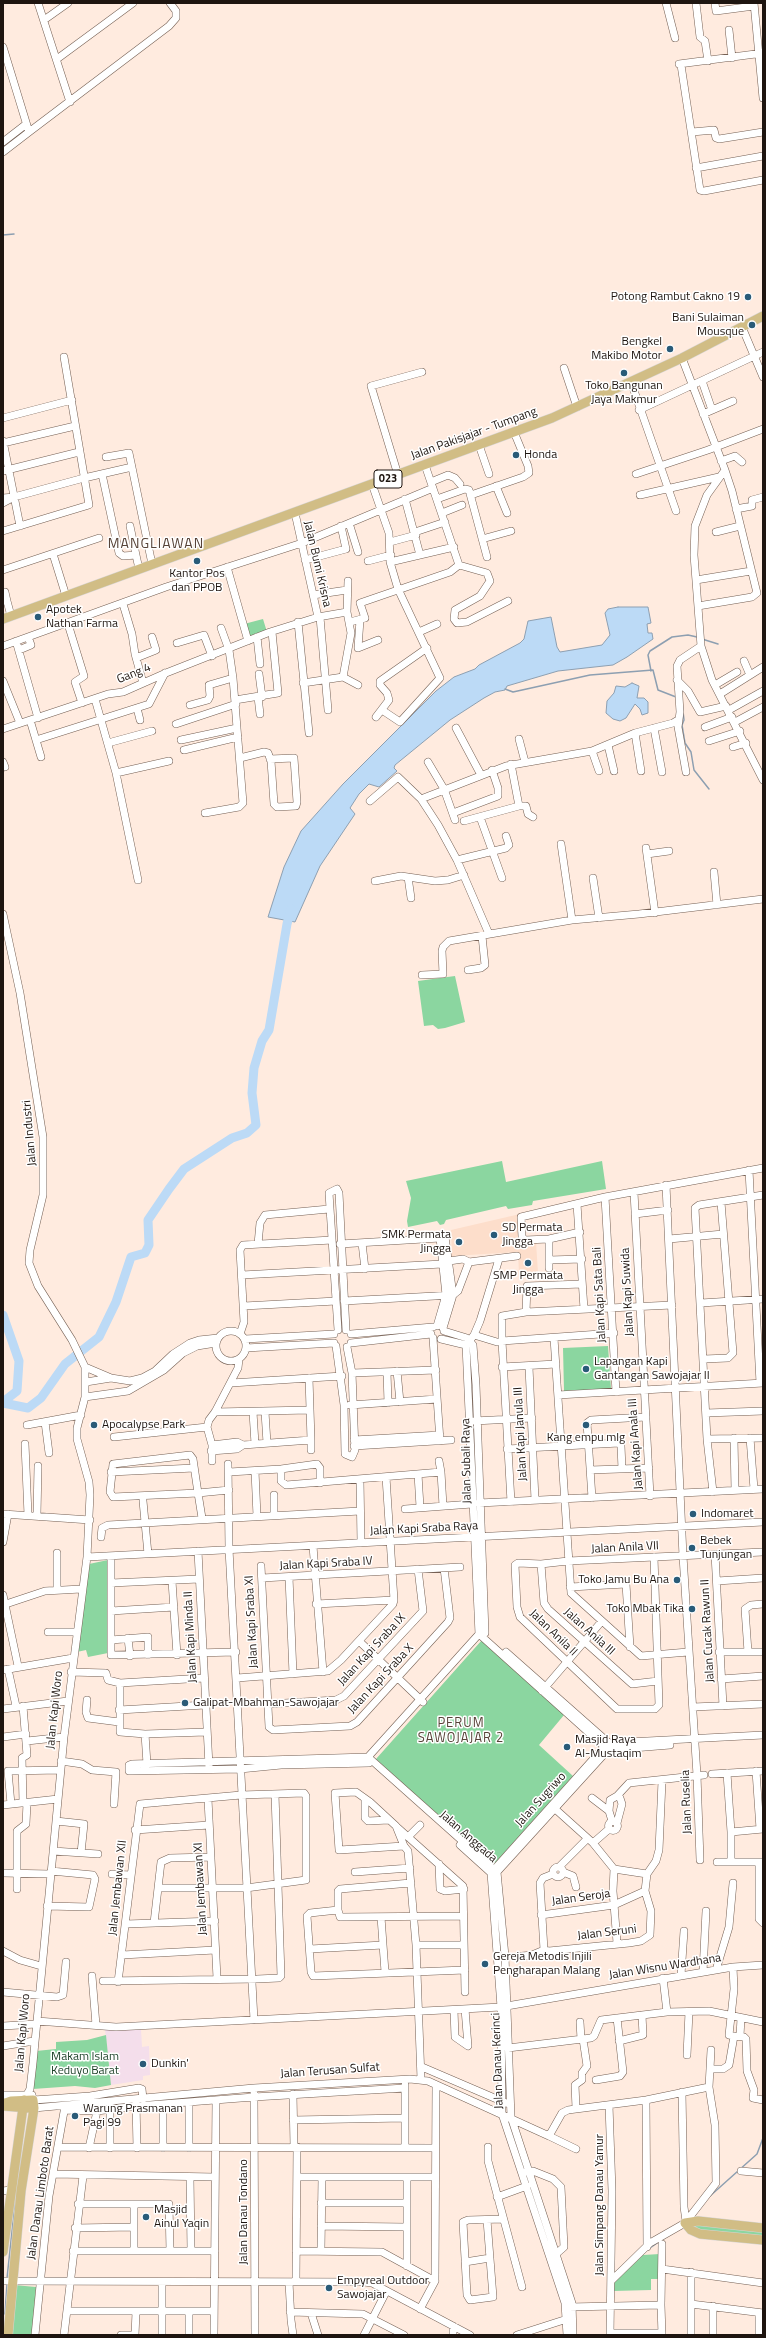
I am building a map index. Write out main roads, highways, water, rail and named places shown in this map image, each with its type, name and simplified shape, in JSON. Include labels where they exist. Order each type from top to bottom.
[{"type":"main road","name":"Jalan Pakisjajar - Tumpang","points":[[7,618],[398,475],[577,407],[682,358],[763,316]]},
{"type":"main road","points":[[3,2105],[29,2099]]},
{"type":"main road","points":[[3,2252],[7,2191],[29,2099]]},
{"type":"main road","points":[[8,2335],[7,2282],[22,2191],[29,2099]]},
{"type":"main road","points":[[763,2228],[698,2221],[686,2222],[692,2230],[700,2234],[763,2240]]},
{"type":"water","points":[[618,607],[648,607],[651,623],[647,624],[648,633],[652,633],[653,639],[613,665],[558,671],[507,686],[505,690],[495,692],[484,698],[450,720],[395,765],[394,768],[397,771],[379,787],[369,784],[359,794],[350,808],[355,814],[320,866],[295,922],[268,917],[284,867],[301,831],[343,784],[436,691],[454,677],[475,669],[479,665],[520,643],[524,639],[528,621],[551,617],[557,647],[560,652],[602,645],[610,635],[605,613],[608,609]]},
{"type":"water","points":[[632,683],[639,686],[637,698],[644,698],[648,702],[648,713],[642,715],[640,709],[635,704],[626,718],[620,721],[613,719],[606,713],[607,701],[614,693],[616,686],[625,687]]},
{"type":"waterway","points":[[3,235],[14,234]]},
{"type":"waterway","points":[[651,671],[648,655],[650,651],[672,637],[688,635],[697,637]]},
{"type":"waterway","points":[[702,639],[718,644]]},
{"type":"waterway","points":[[505,689],[513,692],[590,675],[653,670],[658,690],[676,697]]},
{"type":"waterway","points":[[682,703],[684,720],[682,725],[685,743],[691,752],[694,770],[709,789]]},
{"type":"waterway","points":[[3,1403],[28,1408],[41,1398],[65,1364],[99,1337],[116,1302],[131,1257],[145,1253],[149,1245],[148,1220],[169,1189],[184,1169],[232,1138],[247,1133],[256,1125],[252,1093],[254,1068],[262,1041],[269,1030],[287,924],[291,909]]},
{"type":"waterway","points":[[3,1315],[19,1361],[17,1391],[3,1402]]},
{"type":"waterway","points":[[710,2196],[757,2154],[763,2138]]},
{"type":"waterway","points":[[7,2278],[16,2194]]},
{"type":"waterway","points":[[650,2248],[660,2241]]},
{"type":"waterway","points":[[5,2314],[7,2284]]},
{"type":"place","name":"Potong Rambut Cakno 19","points":[[748,297]]},
{"type":"place","name":"Bani Sulaiman Mousque","points":[[752,325]]},
{"type":"place","name":"Bengkel Makibo Motor","points":[[670,349]]},
{"type":"place","name":"Toko Bangunan Jaya Makmur","points":[[624,373]]},
{"type":"place","name":"Honda","points":[[516,455]]},
{"type":"place","name":"Kantor Pos dan PPOB","points":[[197,561]]},
{"type":"place","name":"Apotek Nathan Farma","points":[[38,617]]},
{"type":"place","name":"SD Permata Jingga","points":[[494,1235]]},
{"type":"place","name":"SMK Permata Jingga","points":[[459,1242]]},
{"type":"place","name":"SMP Permata Jingga","points":[[528,1263]]},
{"type":"place","name":"Lapangan Kapi Gantangan Sawojajar II","points":[[586,1369]]},
{"type":"place","name":"Apocalypse Park","points":[[94,1425]]},
{"type":"place","name":"Kang empu mlg","points":[[586,1425]]},
{"type":"place","name":"Indomaret","points":[[693,1514]]},
{"type":"place","name":"Bebek Tunjungan","points":[[692,1548]]},
{"type":"place","name":"Toko Jamu Bu Ana","points":[[677,1580]]},
{"type":"place","name":"Toko Mbak Tika","points":[[692,1609]]},
{"type":"place","name":"Galipat-Mbahman-Sawojajar","points":[[185,1703]]},
{"type":"place","name":"Masjid Raya Al-Mustaqim","points":[[567,1747]]},
{"type":"place","name":"Gereja Metodis Injili Pengharapan Malang","points":[[485,1964]]},
{"type":"place","name":"Dunkin'","points":[[143,2064]]},
{"type":"place","name":"Warung Prasmanan Pagi 99","points":[[75,2116]]},
{"type":"place","name":"Masjid Ainul Yaqin","points":[[146,2217]]},
{"type":"place","name":"Empyreal Outdoor Sawojajar","points":[[329,2288]]},
{"type":"district","name":"MANGLIAWAN","points":[[156,545]]},
{"type":"district","name":"PERUM SAWOJAJAR 2","points":[[461,1732]]},
{"type":"park label","name":"Makam Islam Keduyo Barat","points":[[85,2064]]}]
